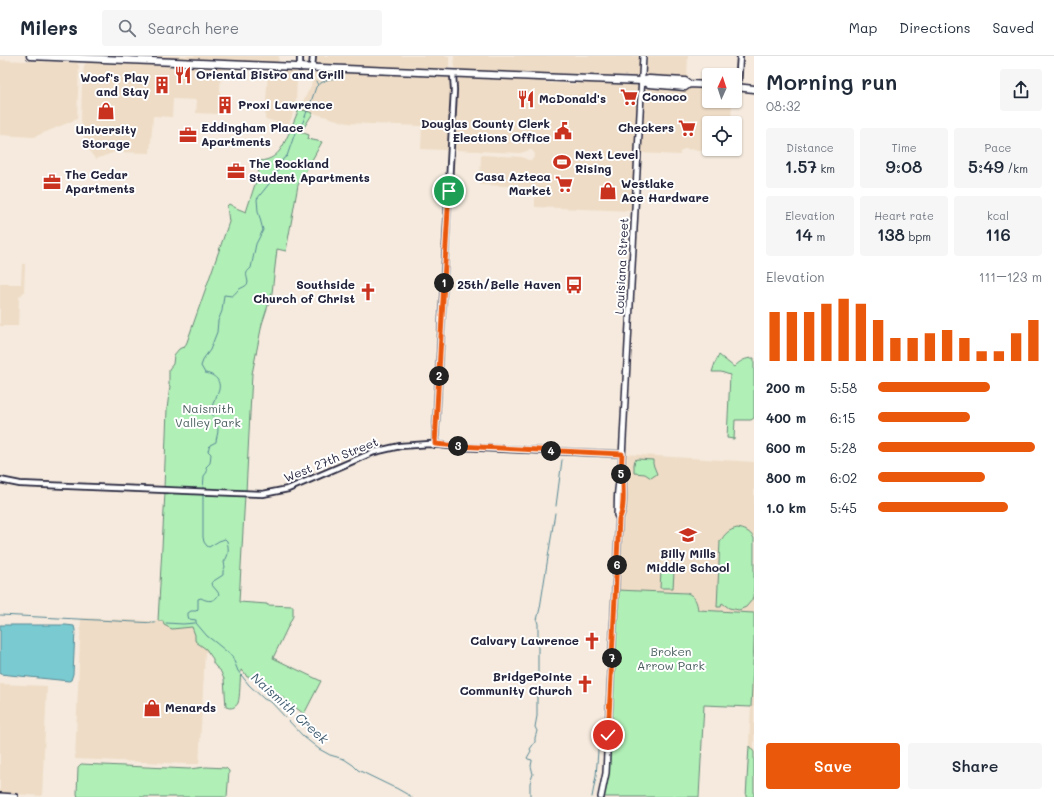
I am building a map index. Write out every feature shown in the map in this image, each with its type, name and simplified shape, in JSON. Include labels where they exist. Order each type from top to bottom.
[{"type":"main road","points":[[30,56],[642,81],[649,84],[685,87],[689,84],[702,85]]},
{"type":"main road","name":"Louisiana Street","points":[[601,797],[605,780],[607,760],[619,519],[622,509],[622,454],[644,56]]},
{"type":"main road","points":[[742,87],[754,88]]},
{"type":"main road","points":[[0,796],[15,797]]},
{"type":"street","points":[[300,56],[300,68]]},
{"type":"street","points":[[312,68],[313,56]]},
{"type":"street","points":[[739,68],[740,56]]},
{"type":"street","points":[[435,444],[454,90],[453,74]]},
{"type":"street","name":"West 27th Street","points":[[0,480],[20,484],[256,494],[288,489],[379,451],[400,446],[435,444],[622,454]]},
{"type":"shaded area","points":[[122,56],[279,56],[278,63]]},
{"type":"shaded area","points":[[314,56],[449,56],[449,66],[446,69],[316,64],[314,63]]},
{"type":"shaded area","points":[[454,56],[640,56],[639,74],[636,76],[458,70],[455,68]]},
{"type":"shaded area","points":[[648,56],[688,56],[687,78],[646,76]]},
{"type":"shaded area","points":[[0,60],[77,63],[79,66],[77,119],[34,137],[0,135]]},
{"type":"shaded area","points":[[87,63],[221,68],[219,114],[196,113],[197,100],[173,99],[172,117],[153,117],[150,153],[115,152],[96,159],[92,155],[86,143],[83,135],[81,120],[84,66]]},
{"type":"shaded area","points":[[268,70],[294,71],[297,73],[296,102],[288,126],[265,119]]},
{"type":"shaded area","points":[[316,72],[449,78],[451,81],[452,103],[449,149],[421,149],[422,126],[348,123],[299,109],[311,86],[313,75]]},
{"type":"shaded area","points":[[459,78],[637,86],[638,97],[633,211],[535,207],[535,187],[480,185],[481,155],[522,157],[531,160],[535,154],[530,150],[520,153],[454,149],[457,82]]},
{"type":"shaded area","points":[[649,86],[702,90],[702,108],[732,108],[731,116],[702,116],[702,150],[684,149],[680,152],[680,155],[640,153],[647,88]]},
{"type":"shaded area","points":[[22,264],[25,264],[24,292],[19,297],[18,326],[0,326],[0,284],[21,284]]},
{"type":"shaded area","name":"Billy Mills Middle School","points":[[624,454],[754,462],[754,613],[698,610],[694,597],[687,593],[617,590],[623,533]]},
{"type":"shaded area","points":[[81,618],[238,625],[237,653],[205,652],[199,764],[75,759]]},
{"type":"shaded area","points":[[754,642],[754,797],[746,797],[751,707]]},
{"type":"shaded area","points":[[0,684],[47,686],[42,796],[0,793]]},
{"type":"green space","name":"Naismith Valley Park","points":[[299,109],[313,113],[301,132],[309,135],[308,139],[322,142],[298,185],[286,251],[277,249],[272,293],[262,324],[252,374],[246,492],[164,488],[167,409],[170,386],[169,369],[173,364],[174,355],[179,349],[184,348],[187,342],[229,222],[227,206],[229,204],[246,212],[258,175],[260,161],[271,158],[279,152]]},
{"type":"green space","points":[[719,355],[734,367],[743,360],[754,358],[754,418],[751,420],[735,420],[734,439],[727,438],[730,375],[721,372],[712,372]]},
{"type":"green space","points":[[635,460],[653,460],[657,474],[651,478],[645,474],[634,473]]},
{"type":"green space","points":[[165,492],[245,495],[239,602],[293,606],[293,616],[273,658],[321,681],[304,714],[266,685],[253,677],[247,677],[241,670],[238,703],[233,708],[226,707],[224,679],[220,670],[213,663],[213,659],[206,649],[196,642],[192,627],[172,629],[164,625],[163,621],[158,621]]},
{"type":"green space","points":[[737,528],[747,531],[754,538],[753,596],[752,600],[746,607],[739,610],[729,608],[722,603],[721,607],[717,607],[720,541],[727,533]]},
{"type":"green space","points":[[661,571],[674,572],[673,588],[660,588]]},
{"type":"green space","name":"Broken Arrow Park","points":[[617,590],[687,593],[695,600],[698,610],[754,613],[751,707],[704,705],[699,797],[603,797],[608,775]]},
{"type":"green space","points":[[749,746],[754,752],[754,797],[746,797]]},
{"type":"green space","points":[[81,764],[189,769],[206,767],[226,768],[229,771],[227,797],[78,797],[78,767]]},
{"type":"water","points":[[0,625],[74,626],[73,674],[71,680],[0,674]]},
{"type":"waterway","points":[[319,84],[329,79],[343,78]]},
{"type":"waterway","name":"Naismith Creek","points":[[203,489],[204,476],[207,472],[206,467],[210,463],[211,454],[208,451],[210,445],[216,442],[218,433],[212,405],[219,391],[219,383],[216,378],[205,373],[201,366],[204,358],[210,350],[217,332],[224,295],[232,296],[248,283],[247,272],[251,268],[256,244],[263,230],[258,211],[257,199],[278,171],[283,159],[287,156],[295,133],[303,122],[318,85],[316,81]]},
{"type":"waterway","points":[[556,506],[562,460]]},
{"type":"waterway","name":"Naismith Creek","points":[[203,493],[204,542],[209,547],[225,539],[227,541],[228,552],[224,562],[225,567],[223,575],[211,584],[219,594],[213,600],[198,599],[198,609],[188,613],[189,619],[196,620],[196,623],[207,636],[232,656],[238,671],[249,685],[264,699],[271,702],[304,737],[319,749],[330,755],[344,759],[358,770],[412,797]]},
{"type":"waterway","points":[[538,677],[537,620],[555,513]]},
{"type":"waterway","points":[[0,615],[155,623]]},
{"type":"waterway","points":[[166,623],[195,623]]},
{"type":"waterway","points":[[530,797],[530,783],[533,774],[531,766],[532,760],[527,758],[531,751],[530,749],[535,742],[537,731],[535,727],[537,716],[537,687]]},
{"type":"waterway","points":[[600,730],[602,721]]},
{"type":"waterway","points":[[592,797],[596,776],[599,739]]},
{"type":"place","name":"Oriental Bistro and Grill","points":[[183,75]]},
{"type":"place","name":"Woof's Play and Stay","points":[[162,85]]},
{"type":"place","name":"Conoco","points":[[629,97]]},
{"type":"place","name":"McDonald's","points":[[526,99]]},
{"type":"place","name":"Proxi Lawrence","points":[[225,105]]},
{"type":"place","name":"University Storage","points":[[106,111]]},
{"type":"place","name":"Checkers","points":[[687,128]]},
{"type":"place","name":"Douglas County Clerk Elections Office","points":[[563,131]]},
{"type":"place","name":"Eddingham Place Apartments","points":[[188,135]]},
{"type":"place","name":"Next Level Rising","points":[[562,162]]},
{"type":"place","name":"The Rockland Student Apartments","points":[[236,171]]},
{"type":"place","name":"The Cedar Apartments","points":[[52,182]]},
{"type":"place","name":"Casa Azteca Market","points":[[564,184]]},
{"type":"place","name":"Westlake Ace Hardware","points":[[608,191]]},
{"type":"place","name":"25th/Belle Haven","points":[[574,285]]},
{"type":"place","name":"Southside Church of Christ","points":[[368,292]]},
{"type":"place","name":"Billy Mills Middle School","points":[[688,535]]},
{"type":"place","name":"Calvary Lawrence","points":[[592,641]]},
{"type":"place","name":"BridgePointe Community Church","points":[[585,684]]},
{"type":"place","name":"Menards","points":[[152,708]]},
{"type":"route","points":[[449,191],[435,444],[622,454],[622,509],[619,519],[608,735]]}]
